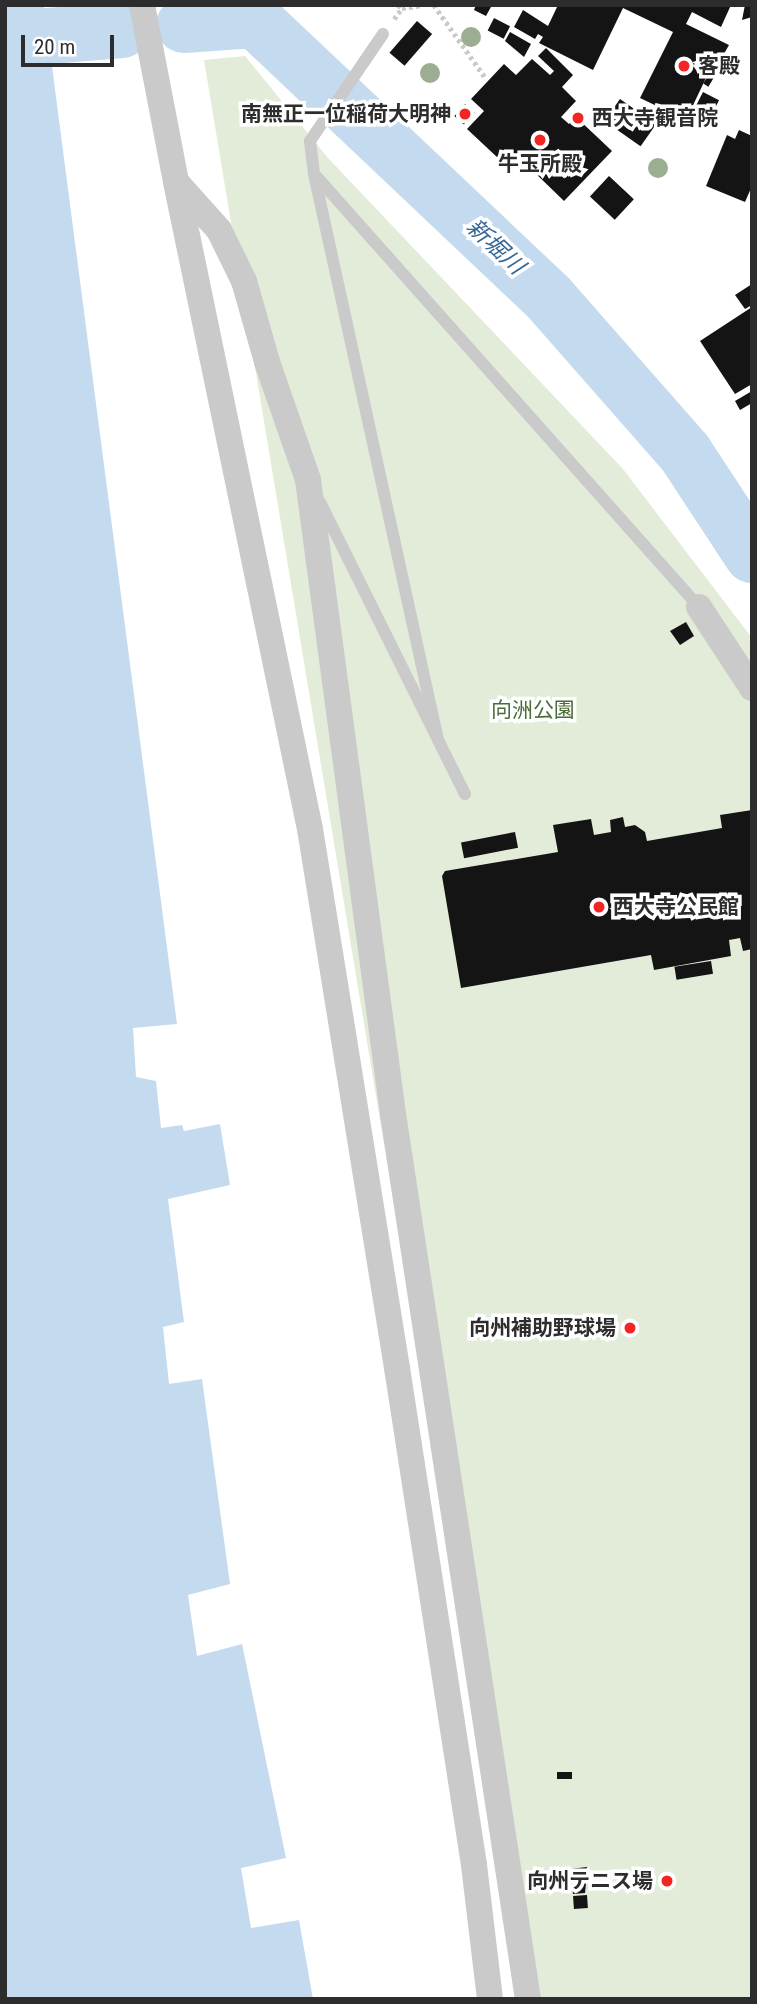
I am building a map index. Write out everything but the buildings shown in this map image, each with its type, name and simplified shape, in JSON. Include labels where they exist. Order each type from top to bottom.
[{"type":"street","points":[[142,5],[310,829],[400,1381],[474,1866],[490,1999]]},
{"type":"street","points":[[176,182],[219,230],[244,281],[267,362],[309,480],[393,1114],[528,1999]]},
{"type":"street","points":[[699,607],[752,688]]},
{"type":"lane","points":[[383,34],[310,141],[314,174],[438,740]]},
{"type":"lane","points":[[314,174],[699,607]]},
{"type":"lane","points":[[309,480],[465,794]]},
{"type":"path","points":[[398,5],[402,8],[423,5]]},
{"type":"path","points":[[434,5],[485,77]]},
{"type":"green space","name":"向洲公園","points":[[245,56],[328,158],[623,469],[752,638],[752,1999],[526,1999],[204,60]]},
{"type":"water","points":[[5,5],[44,5],[177,1024],[133,1028],[136,1077],[156,1081],[161,1128],[182,1125],[184,1131],[220,1124],[230,1185],[168,1199],[184,1322],[163,1327],[169,1384],[202,1379],[230,1584],[188,1595],[197,1656],[242,1644],[286,1858],[241,1868],[251,1928],[299,1920],[313,1999],[5,1999]]},
{"type":"waterway","name":"新堀川","points":[[184,25],[255,20],[548,297],[685,453],[752,555]]},
{"type":"waterway","name":"新堀川","points":[[49,36],[122,30]]},
{"type":"place","name":"客殿","points":[[684,66]]},
{"type":"place","name":"南無正一位稲荷大明神","points":[[465,114]]},
{"type":"place","name":"西大寺観音院","points":[[578,118]]},
{"type":"place","name":"牛玉所殿","points":[[540,140]]},
{"type":"place","name":"西大寺公民館","points":[[599,907]]},
{"type":"place","name":"向州補助野球場","points":[[630,1328]]},
{"type":"place","name":"向州テニス場","points":[[667,1881]]}]
